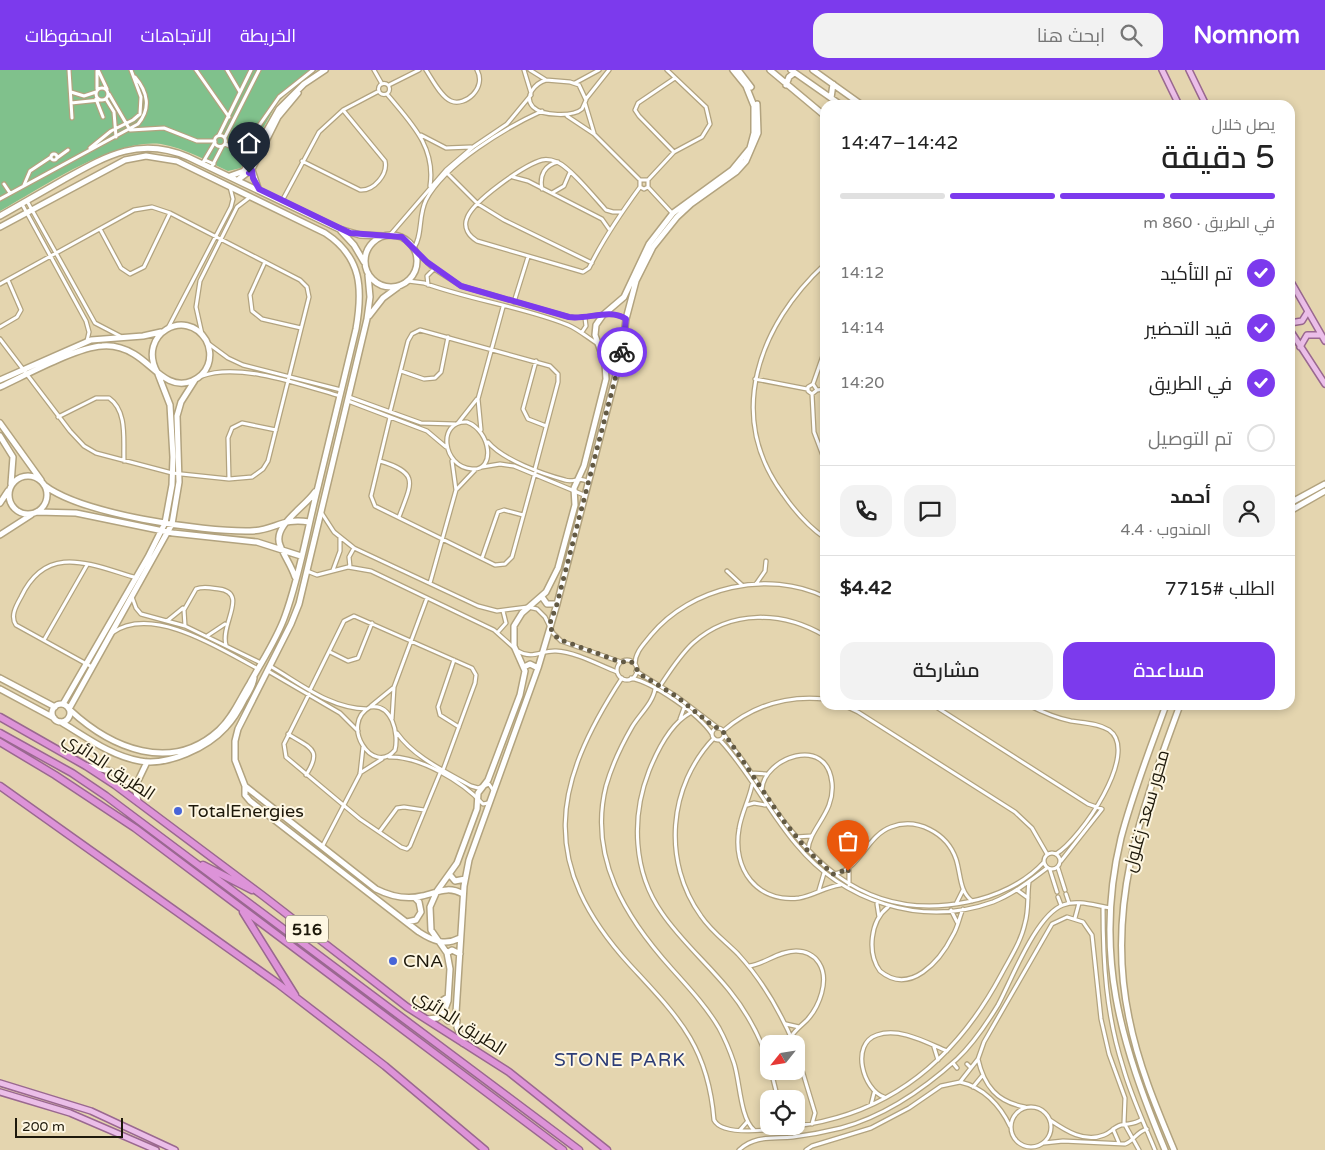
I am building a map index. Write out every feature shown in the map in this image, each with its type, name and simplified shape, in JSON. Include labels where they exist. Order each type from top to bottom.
[{"type":"highway","name":"الطريق الدائري","points":[[0,717],[86,766],[138,803],[262,895],[407,1007],[465,1046],[509,1072],[607,1150]]},
{"type":"highway","name":"الطريق الدائري","points":[[0,733],[72,773],[194,861],[579,1150]]},
{"type":"highway","name":"الطريق الدائري","points":[[0,742],[95,800],[563,1150]]},
{"type":"highway","points":[[0,786],[301,1002],[384,1066],[486,1150]]},
{"type":"highway","name":"516","points":[[194,861],[262,895]]},
{"type":"highway","points":[[240,907],[301,1002]]},
{"type":"highway","name":"516","points":[[582,1132],[600,1150]]},
{"type":"main road","points":[[1162,70],[1177,100]]},
{"type":"main road","points":[[1189,70],[1204,100]]},
{"type":"main road","points":[[1295,290],[1325,342]]},
{"type":"main road","points":[[1295,322],[1302,320],[1307,313]]},
{"type":"main road","points":[[1300,347],[1307,335],[1320,335]]},
{"type":"main road","points":[[1295,338],[1325,384]]},
{"type":"main road","points":[[0,1083],[92,1111],[174,1150]]},
{"type":"main road","points":[[0,1092],[70,1113],[156,1150]]},
{"type":"street","points":[[69,70],[72,118]]},
{"type":"street","points":[[98,70],[97,97],[103,117]]},
{"type":"street","points":[[98,70],[108,92],[130,130]]},
{"type":"street","points":[[0,199],[89,150],[130,130],[142,120],[147,108],[144,92],[131,70]]},
{"type":"street","points":[[196,70],[228,117]]},
{"type":"street","points":[[227,70],[240,92]]},
{"type":"street","points":[[203,162],[219,135],[251,70]]},
{"type":"street","points":[[209,175],[225,137],[260,70]]},
{"type":"street","points":[[130,130],[164,128],[197,141],[215,142],[236,147],[246,143],[279,97],[313,70]]},
{"type":"street","points":[[230,176],[244,171],[248,166],[290,96],[311,78],[325,70]]},
{"type":"street","points":[[239,180],[252,170],[277,116],[305,87],[331,70]]},
{"type":"street","points":[[374,70],[382,84]]},
{"type":"street","points":[[382,84],[389,85],[419,70]]},
{"type":"street","points":[[426,70],[448,99],[455,102],[463,100],[478,89],[481,81],[477,70]]},
{"type":"street","points":[[524,70],[533,106],[542,111],[564,115],[578,113],[609,70]]},
{"type":"street","points":[[530,70],[546,80],[575,83],[583,90],[594,134]]},
{"type":"street","points":[[575,83],[598,70]]},
{"type":"street","points":[[667,70],[706,107],[710,124],[702,137],[674,152],[648,180],[648,187],[675,215]]},
{"type":"street","points":[[426,1019],[435,1018],[442,1014],[448,997],[450,969],[447,953],[431,930],[429,916],[431,903],[437,891],[457,863],[477,809],[478,797],[520,695],[524,667],[513,638],[514,626],[519,616],[542,596],[552,583],[558,568],[575,505],[574,491],[605,384],[606,363],[598,343],[595,328],[603,315],[619,302],[629,288],[649,244],[675,215],[732,170],[750,148],[756,120],[754,106],[746,86],[733,70]]},
{"type":"street","points":[[465,1046],[456,1022],[465,879],[488,803],[538,668],[557,604],[622,352],[626,319],[636,281],[653,246],[675,215],[736,172],[753,150],[758,133],[759,112],[752,91],[738,70]]},
{"type":"street","points":[[770,70],[820,112]]},
{"type":"street","points":[[813,70],[855,100]]},
{"type":"street","points":[[786,85],[793,71],[834,100]]},
{"type":"street","points":[[89,150],[115,128],[138,116],[141,109],[141,97],[135,77]]},
{"type":"street","points":[[817,89],[822,77]]},
{"type":"street","points":[[674,152],[635,110],[638,102],[675,78]]},
{"type":"street","points":[[390,235],[430,186],[473,147],[511,121],[538,83],[546,80]]},
{"type":"street","points":[[282,201],[319,132],[343,110],[379,91],[382,84]]},
{"type":"street","points":[[831,98],[832,84]]},
{"type":"street","points":[[387,94],[390,90],[389,85]]},
{"type":"street","points":[[71,92],[84,96],[103,88],[108,92]]},
{"type":"street","points":[[379,91],[387,94],[420,135],[431,160],[430,186]]},
{"type":"street","points":[[108,92],[106,99],[114,112],[116,137]]},
{"type":"street","points":[[71,103],[106,99]]},
{"type":"street","points":[[302,161],[360,190],[369,189],[376,184],[385,170],[385,161],[343,110]]},
{"type":"street","points":[[367,319],[383,298],[408,281],[416,266],[414,249],[419,238],[424,204],[433,190],[448,174],[480,147],[515,124],[542,111]]},
{"type":"street","points":[[564,115],[594,134],[640,180],[648,180]]},
{"type":"street","points":[[219,135],[225,137]]},
{"type":"street","points":[[420,135],[446,148],[473,147]]},
{"type":"street","points":[[0,216],[100,159],[131,150],[162,148],[212,166],[339,229],[360,235],[390,235],[405,239],[434,269],[461,286],[565,316],[585,318],[615,314],[626,319]]},
{"type":"street","points":[[24,186],[30,171],[54,154],[57,158],[68,150]]},
{"type":"street","points":[[0,227],[108,168],[136,157],[166,158],[209,175],[332,237],[343,248],[354,264],[360,290],[360,308],[342,390],[286,615],[236,708],[219,729],[199,743],[174,752],[148,752],[123,746],[95,731],[63,704]]},
{"type":"street","points":[[622,212],[606,210],[559,162],[549,160],[539,161],[513,177],[478,204],[466,223],[470,236],[481,242],[579,272],[586,271],[609,229],[622,212],[640,187],[640,180]]},
{"type":"street","points":[[542,189],[541,180],[544,171],[550,165],[559,162]]},
{"type":"street","points":[[252,170],[253,178],[259,189]]},
{"type":"street","points":[[552,194],[564,186],[570,172]]},
{"type":"street","points":[[448,174],[478,204],[504,220],[592,263]]},
{"type":"street","points":[[513,177],[602,218],[609,229]]},
{"type":"street","points":[[4,184],[10,194]]},
{"type":"street","points":[[168,328],[232,205],[233,196],[230,186]]},
{"type":"street","points":[[640,187],[644,189],[648,187]]},
{"type":"street","points":[[202,335],[197,313],[197,294],[200,282],[237,207],[250,197]]},
{"type":"street","points":[[25,202],[97,325],[120,336]]},
{"type":"street","points":[[25,202],[89,327],[87,341]]},
{"type":"street","points":[[0,284],[140,208],[152,207],[170,213],[300,280],[307,287],[309,297],[268,461],[263,469],[245,479],[172,473],[91,451],[78,441],[58,417],[0,339]]},
{"type":"street","points":[[100,229],[121,268],[130,274],[144,267],[170,213]]},
{"type":"street","points":[[339,229],[354,245],[365,264],[370,297],[367,319],[294,618],[241,724],[235,741],[236,766],[245,786],[245,795],[250,801],[424,936],[440,942],[460,938]]},
{"type":"street","points":[[365,264],[368,248],[376,239],[383,236]]},
{"type":"street","points":[[514,302],[528,257]]},
{"type":"street","points":[[265,262],[250,295],[252,311],[262,319],[301,328]]},
{"type":"street","points":[[428,285],[427,276],[434,269]]},
{"type":"street","points":[[820,270],[779,316],[764,346],[755,379],[754,420],[756,437],[765,463],[788,501],[820,533]]},
{"type":"street","points":[[368,274],[380,285],[399,286]]},
{"type":"street","points":[[0,327],[17,317],[21,310],[8,280]]},
{"type":"street","points":[[408,281],[565,324],[582,332],[608,351],[622,352]]},
{"type":"street","points":[[71,292],[76,289]]},
{"type":"street","points":[[619,302],[629,306]]},
{"type":"street","points":[[503,307],[478,399],[481,431],[488,442],[506,457],[584,495]]},
{"type":"street","points":[[582,332],[586,326],[585,318]]},
{"type":"street","points":[[61,722],[68,719],[70,710],[90,666],[165,523],[172,473],[170,405],[153,364],[152,346],[162,332],[168,328],[182,325],[190,327],[235,362],[342,390]]},
{"type":"street","points":[[390,412],[402,371],[408,341],[412,334],[424,330],[536,361],[554,368],[558,374],[558,382],[509,561],[500,565],[482,558],[377,508],[372,500],[390,417]]},
{"type":"street","points":[[0,380],[87,341],[120,336],[143,336],[162,332]]},
{"type":"street","points":[[402,371],[424,380],[436,378],[441,372],[448,337]]},
{"type":"street","points":[[0,678],[55,707],[63,704],[110,635],[172,524],[179,474],[177,416],[181,402],[204,372],[210,358],[207,342]]},
{"type":"street","points":[[0,387],[84,350],[103,346],[128,351],[172,382],[180,384],[221,371],[236,370],[340,396]]},
{"type":"street","points":[[536,361],[523,409],[528,419],[546,426]]},
{"type":"street","points":[[606,363],[612,362],[618,367]]},
{"type":"street","points":[[808,389],[813,384],[820,364]]},
{"type":"street","points":[[755,379],[808,389],[812,394],[814,432],[820,448]]},
{"type":"street","points":[[813,384],[817,390]]},
{"type":"street","points":[[812,394],[820,390]]},
{"type":"street","points":[[58,417],[96,398],[109,398],[116,404],[122,416],[124,461]]},
{"type":"street","points":[[348,399],[420,423],[457,424],[467,422],[481,431]]},
{"type":"street","points":[[348,399],[431,433],[447,448],[452,458],[456,474],[456,490],[430,583]]},
{"type":"street","points":[[447,448],[448,432],[478,399]]},
{"type":"street","points":[[0,423],[43,484],[46,500],[35,513],[0,535]]},
{"type":"street","points":[[229,479],[228,438],[232,428],[242,424],[276,430]]},
{"type":"street","points":[[0,436],[13,457],[10,502],[17,511],[76,513],[162,531],[257,542],[301,556]]},
{"type":"street","points":[[481,467],[487,457],[488,442]]},
{"type":"street","points":[[452,458],[464,468],[476,469]]},
{"type":"street","points":[[380,460],[402,468],[408,476],[409,488],[399,518]]},
{"type":"street","points":[[456,490],[476,469],[510,465],[567,481],[579,479],[588,482]]},
{"type":"street","points":[[0,503],[10,488],[23,476],[34,476],[58,495],[78,504],[165,523],[250,531],[264,529],[288,521],[309,522]]},
{"type":"street","points":[[1295,500],[1325,484]]},
{"type":"street","points":[[296,579],[278,541],[278,532],[302,509],[317,490]]},
{"type":"street","points":[[1295,507],[1325,491]]},
{"type":"street","points":[[482,558],[498,512],[504,510],[523,515]]},
{"type":"street","points":[[320,511],[340,538],[354,548],[478,606],[503,611],[530,607],[542,613],[549,626],[561,641],[621,662],[629,660],[635,664]]},
{"type":"street","points":[[332,570],[339,558],[340,538]]},
{"type":"street","points":[[350,567],[349,557],[354,548]]},
{"type":"street","points":[[756,584],[765,571],[766,560]]},
{"type":"street","points":[[90,666],[18,627],[13,620],[14,612],[26,586],[36,574],[50,564],[65,561],[142,579]]},
{"type":"street","points":[[44,640],[87,565]]},
{"type":"street","points":[[306,571],[317,574],[350,567],[371,571],[498,632],[516,649],[527,655],[562,651],[617,672],[622,678]]},
{"type":"street","points":[[728,572],[732,578],[743,586]]},
{"type":"street","points":[[631,678],[636,671],[636,656],[642,646],[672,615],[704,596],[756,584],[791,586],[820,595]]},
{"type":"street","points":[[185,626],[182,616],[192,593],[198,588],[227,591],[232,596],[234,602],[224,634],[226,646]]},
{"type":"street","points":[[542,596],[548,604],[557,604]]},
{"type":"street","points":[[132,597],[136,608],[141,614],[185,626],[261,663]]},
{"type":"street","points":[[360,774],[395,750],[396,732],[392,720],[394,687],[427,598]]},
{"type":"street","points":[[167,621],[185,606]]},
{"type":"street","points":[[498,632],[506,623],[503,611]]},
{"type":"street","points":[[357,616],[372,623],[472,668],[476,675],[475,683],[442,772],[407,849],[401,847],[365,822],[290,762],[284,754],[284,744],[288,734],[330,652],[342,624],[348,617],[357,616]]},
{"type":"street","points":[[660,686],[694,643],[714,629],[737,620],[760,617],[784,619],[806,626],[820,633]]},
{"type":"street","points":[[110,635],[125,626],[144,622],[160,625],[191,636],[258,669]]},
{"type":"street","points":[[330,652],[348,661],[358,658],[372,623]]},
{"type":"street","points":[[207,636],[226,624]]},
{"type":"street","points":[[191,636],[194,630]]},
{"type":"street","points":[[237,658],[240,653]]},
{"type":"street","points":[[454,660],[438,707],[440,715],[459,727]]},
{"type":"street","points":[[617,672],[621,662]]},
{"type":"street","points":[[524,667],[530,664],[538,668]]},
{"type":"street","points":[[269,668],[344,716],[358,732],[363,747],[360,774],[322,847]]},
{"type":"street","points":[[636,671],[676,696],[724,732],[780,821],[816,866],[840,885],[877,903],[889,907],[963,909],[992,902],[1017,890],[1049,869],[1058,868]]},
{"type":"street","points":[[0,689],[113,753],[148,762],[188,752],[217,736],[236,714],[253,684],[254,677]]},
{"type":"street","points":[[622,678],[631,678],[662,693],[684,708],[714,738],[720,740],[741,766],[766,806],[819,862],[861,894],[894,903],[932,909],[955,905],[973,901],[1003,890],[1025,878],[1044,862],[1048,854]]},
{"type":"street","points":[[622,678],[595,722],[574,774],[564,824],[569,864],[582,895],[602,929],[624,959],[672,1010],[693,1041],[706,1072],[716,1123],[724,1128],[760,1129]]},
{"type":"street","points":[[358,732],[359,719],[394,687]]},
{"type":"street","points":[[655,689],[652,698],[624,740],[608,780],[602,807],[601,826],[604,855],[616,891],[636,926],[699,1000],[721,1033],[734,1063],[747,1122],[754,1130]]},
{"type":"street","points":[[309,692],[336,704],[381,708],[392,720]]},
{"type":"street","points":[[652,698],[662,693]]},
{"type":"street","points":[[673,700],[676,696]]},
{"type":"street","points":[[720,740],[724,732],[739,718],[768,704],[793,699],[820,700]]},
{"type":"street","points":[[54,718],[53,712],[55,707]]},
{"type":"street","points":[[684,708],[680,721],[655,756],[643,789],[637,833],[641,864],[657,906],[738,1002],[760,1043]]},
{"type":"street","points":[[854,710],[1015,812],[1032,828],[1048,854]]},
{"type":"street","points":[[941,710],[1088,804],[1102,809],[1061,861],[1058,868],[1064,890]]},
{"type":"street","points":[[1040,710],[1056,717],[1102,726],[1114,735],[1118,745],[1114,768],[1098,807],[1076,836],[1056,854],[1048,854]]},
{"type":"street","name":"محور سعد زغلول","points":[[1164,710],[1125,824],[1118,851],[1111,908],[1111,969],[1121,1026],[1135,1075],[1165,1150]]},
{"type":"street","name":"محور سعد زغلول","points":[[1174,1150],[1147,1082],[1133,1037],[1125,998],[1121,942],[1123,904],[1131,850],[1146,798],[1178,710]]},
{"type":"street","points":[[680,721],[690,714]]},
{"type":"street","points":[[712,734],[718,728]]},
{"type":"street","points":[[396,732],[413,751],[478,797],[482,804],[488,803]]},
{"type":"street","points":[[288,734],[310,748],[315,754],[314,761],[306,775]]},
{"type":"street","points":[[714,738],[699,756],[683,785],[676,818],[676,852],[681,875],[693,903],[711,928],[755,974],[790,1035]]},
{"type":"street","points":[[363,747],[374,756],[414,760],[473,787],[490,785],[493,791]]},
{"type":"street","points":[[762,790],[767,774],[786,760],[803,754],[817,757],[823,762],[830,775],[832,790],[827,812],[812,836],[808,851]]},
{"type":"street","points":[[132,785],[139,774],[140,761]]},
{"type":"street","points":[[132,785],[148,762]]},
{"type":"street","points":[[741,766],[745,764]]},
{"type":"street","points":[[86,766],[110,771],[132,785],[138,803]]},
{"type":"street","points":[[751,773],[767,774]]},
{"type":"street","points":[[752,784],[740,821],[738,845],[741,866],[750,882],[764,893],[781,898],[802,898],[840,885]]},
{"type":"street","points":[[245,786],[376,889],[393,896],[414,898],[451,889],[463,894]]},
{"type":"street","points":[[746,805],[758,803],[766,806]]},
{"type":"street","points":[[1088,804],[1090,818]]},
{"type":"street","points":[[380,831],[400,807],[424,810]]},
{"type":"street","points":[[833,874],[849,869],[879,834],[896,826],[916,825],[935,833],[948,845],[956,860],[963,889],[973,901]]},
{"type":"street","points":[[796,837],[812,836]]},
{"type":"street","points":[[1056,854],[1061,861]]},
{"type":"street","points":[[816,866],[819,862]]},
{"type":"street","points":[[1044,862],[1049,869],[1056,892]]},
{"type":"street","points":[[849,869],[849,885]]},
{"type":"street","points":[[819,891],[824,873]]},
{"type":"street","points":[[450,875],[458,882],[465,879]]},
{"type":"street","points":[[805,1125],[825,1122],[885,1098],[912,1082],[947,1051],[979,1013],[1017,944],[1025,924],[1029,881]]},
{"type":"street","points":[[955,905],[963,889]]},
{"type":"street","points":[[1003,890],[1006,895]]},
{"type":"street","points":[[1017,890],[1028,898]]},
{"type":"street","points":[[1066,894],[1069,903]]},
{"type":"street","points":[[1058,897],[1061,905]]},
{"type":"street","points":[[406,922],[416,920],[421,912],[419,902],[414,898]]},
{"type":"street","points":[[877,903],[879,918],[873,938],[874,959],[880,971],[898,980],[912,978],[935,962],[948,944],[963,909]]},
{"type":"street","points":[[739,1150],[756,1140],[797,1136],[856,1123],[899,1105],[960,1057],[993,1013],[1041,922],[1050,912],[1061,905],[1069,903],[1111,908]]},
{"type":"street","points":[[1075,918],[1079,903]]},
{"type":"street","points":[[879,918],[889,907]]},
{"type":"street","points":[[1103,907],[1104,963],[1110,1016],[1123,1070],[1155,1150]]},
{"type":"street","points":[[951,910],[958,923]]},
{"type":"street","points":[[960,1082],[978,1059],[984,1042],[1052,924],[1062,918],[1075,918],[1084,922],[1092,935],[1100,1013],[1109,1054],[1125,1098],[1124,1125],[1139,1150]]},
{"type":"street","points":[[447,953],[456,950],[460,954]]},
{"type":"street","points":[[748,966],[760,964],[772,956],[797,951],[812,955],[817,960],[823,974],[822,992],[814,1011],[793,1035]]},
{"type":"street","points":[[755,974],[760,964]]},
{"type":"street","points":[[430,1005],[443,1001],[448,997]]},
{"type":"street","points":[[442,1014],[448,1022],[456,1022]]},
{"type":"street","points":[[784,1023],[800,1027]]},
{"type":"street","points":[[885,1098],[874,1092],[867,1077],[861,1055],[870,1038],[882,1034],[903,1034],[947,1051]]},
{"type":"street","points":[[934,1046],[938,1060]]},
{"type":"street","points":[[960,1057],[964,1061]]},
{"type":"street","points":[[978,1059],[982,1076],[1000,1099],[1040,1109],[1050,1119],[1071,1133],[1086,1138],[1103,1136],[1113,1129],[1133,1124],[1142,1118]]},
{"type":"street","points":[[953,1063],[965,1075]]},
{"type":"street","points":[[967,1064],[971,1068]]},
{"type":"street","points":[[973,1087],[982,1076]]},
{"type":"street","points":[[805,1078],[816,1113],[825,1122]]},
{"type":"street","points":[[806,1150],[812,1146],[871,1128],[909,1108],[941,1086],[960,1082],[973,1087],[996,1104],[1016,1140],[1023,1146],[1034,1147],[1043,1143],[1063,1141],[1087,1144],[1128,1143],[1137,1133],[1147,1129]]},
{"type":"street","points":[[871,1105],[874,1092]]},
{"type":"street","points":[[1011,1129],[1015,1115],[1026,1107]]},
{"type":"street","points":[[812,1124],[816,1113]]},
{"type":"street","points":[[1043,1143],[1050,1132],[1050,1119]]},
{"type":"street","points":[[740,1130],[747,1122]]},
{"type":"street","points":[[1113,1129],[1119,1143]]},
{"type":"green space","points":[[0,70],[317,70],[292,88],[277,103],[241,168],[228,171],[179,148],[161,144],[142,144],[100,156],[0,211]]},
{"type":"way so far","points":[[622,352],[557,604],[549,626],[555,636],[565,643],[621,662],[625,660],[631,661],[636,666],[636,671],[676,696],[713,726],[722,730],[782,819],[808,851],[833,874],[849,869],[848,871]]},
{"type":"place","name":"TotalEnergies","points":[[178,811]]},
{"type":"place","name":"CNA","points":[[393,961]]},
{"type":"district","name":"STONE PARK","points":[[620,1059]]},
{"type":"route","points":[[249,173],[252,170],[254,182],[259,189],[339,229],[360,235],[402,237],[427,262],[448,279],[461,286],[569,317],[585,318],[611,314],[619,315],[626,319],[622,352]]}]
